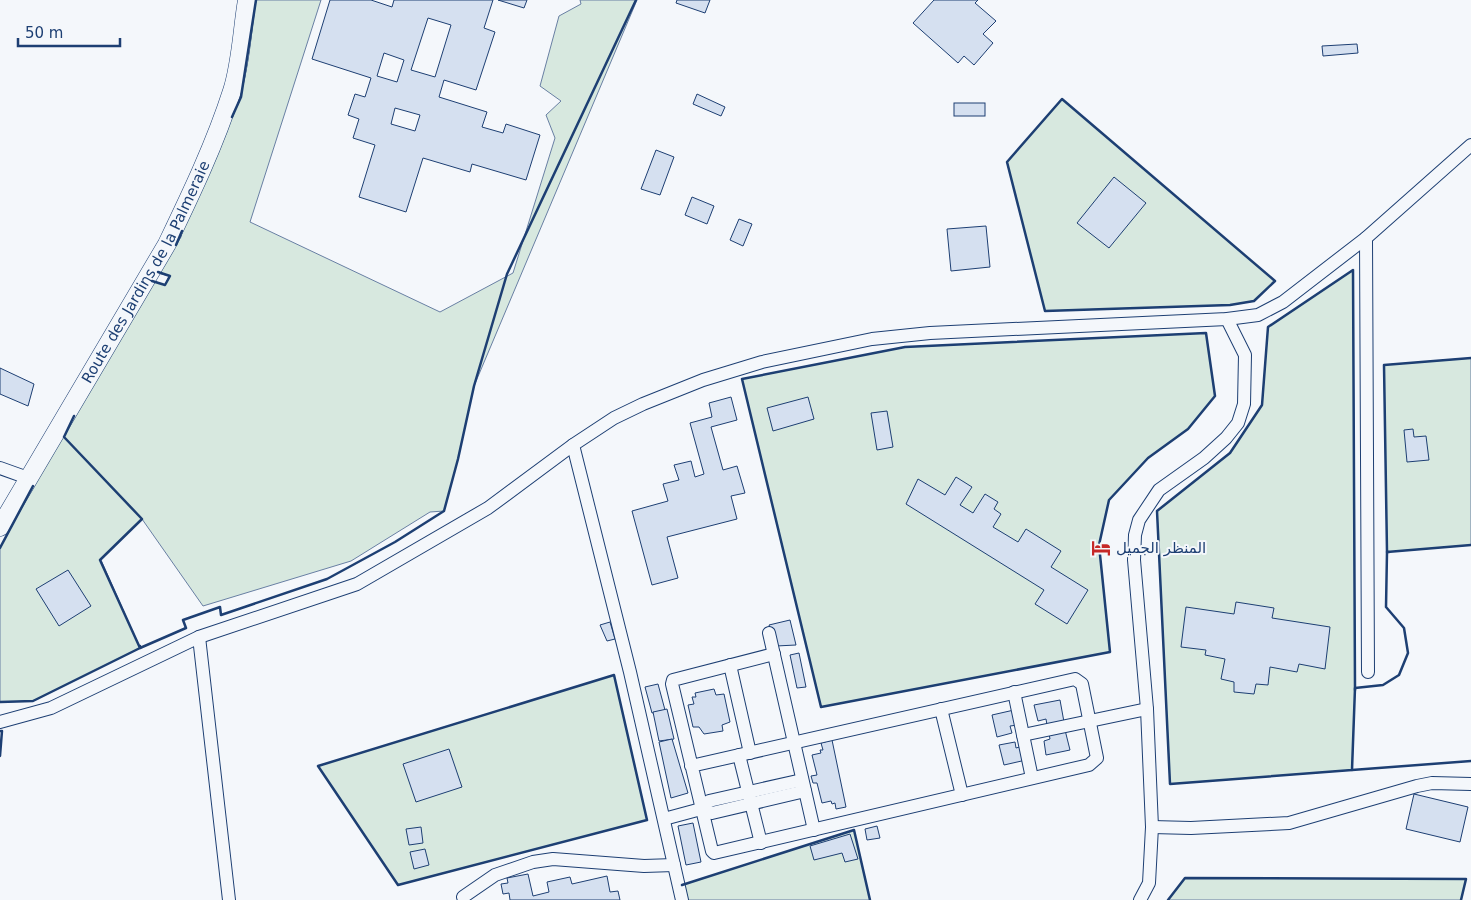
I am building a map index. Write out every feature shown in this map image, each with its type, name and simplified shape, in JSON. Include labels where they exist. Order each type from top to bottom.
[{"type":"street","name":"Route des Jardins de la Palmeraie","points":[[0,526],[167,244],[188,200],[217,134],[233,89],[247,0]]},
{"type":"street","points":[[0,722],[51,708],[199,637],[357,584],[488,508],[573,444],[614,418],[703,380],[762,362],[872,339],[930,333],[1228,319],[1258,315],[1283,302],[1366,238],[1471,145]]},
{"type":"street","points":[[1366,238],[1368,672]]},
{"type":"street","points":[[1140,900],[1149,883],[1152,827],[1147,709],[1134,560],[1134,535],[1144,512],[1159,490],[1204,458],[1226,438],[1238,423],[1244,404],[1245,355],[1228,319]]},
{"type":"street","points":[[573,444],[630,672],[682,900]]},
{"type":"street","points":[[0,468],[28,478]]},
{"type":"street","points":[[769,632],[814,830]]},
{"type":"street","points":[[199,637],[229,900]]},
{"type":"street","points":[[692,766],[1075,679],[1082,684],[1098,753],[1095,762],[1089,765],[714,854],[701,810],[673,680],[774,654]]},
{"type":"street","points":[[730,665],[745,754],[750,798],[761,843]]},
{"type":"street","points":[[1014,692],[1032,778]]},
{"type":"street","points":[[941,709],[962,795]]},
{"type":"street","points":[[1023,735],[1147,709]]},
{"type":"street","points":[[1152,827],[1200,828],[1289,823],[1432,782],[1471,784]]},
{"type":"street","points":[[664,820],[701,810],[712,813],[750,798],[804,785]]},
{"type":"street","points":[[463,897],[496,875],[533,862],[552,859],[644,866],[674,865]]},
{"type":"shaded area","points":[[256,0],[321,0],[250,222],[440,312],[513,273],[555,138],[546,115],[561,101],[540,86],[559,16],[581,4],[580,0],[637,0],[474,386],[444,511],[430,512],[351,561],[203,606],[142,519],[101,560],[140,648],[33,701],[0,702],[0,548],[57,440],[64,437],[105,350],[151,280],[165,285],[169,276],[158,273],[181,237],[185,216],[241,97]]},
{"type":"shaded area","points":[[1062,99],[1275,281],[1254,301],[1230,305],[1045,311],[1007,162]]},
{"type":"shaded area","points":[[1353,270],[1355,688],[1352,770],[1170,784],[1157,511],[1230,453],[1262,405],[1268,327]]},
{"type":"shaded area","points":[[1206,333],[1215,396],[1188,429],[1148,458],[1109,500],[1099,545],[1110,652],[821,707],[742,379],[905,347]]},
{"type":"shaded area","points":[[1471,358],[1471,545],[1387,552],[1384,365]]},
{"type":"shaded area","points":[[614,675],[647,820],[398,885],[318,766]]},
{"type":"shaded area","points":[[854,830],[870,900],[685,900],[682,885]]},
{"type":"shaded area","points":[[1185,878],[1466,879],[1461,900],[1168,900]]},
{"type":"building","points":[[330,0],[371,0],[392,7],[394,0],[493,0],[484,28],[495,32],[476,90],[444,80],[439,97],[487,112],[482,127],[503,133],[506,124],[540,135],[526,180],[472,164],[470,172],[423,158],[406,212],[359,197],[375,145],[353,138],[359,119],[348,115],[355,94],[365,97],[371,78],[312,59]],"holes":[[[428,18],[451,25],[435,77],[411,70]],[[384,53],[404,60],[397,82],[377,76]],[[395,108],[420,115],[415,131],[391,124]]]},
{"type":"building","points":[[498,0],[527,0],[524,8]]},
{"type":"building","points":[[677,0],[710,0],[705,13],[676,3]]},
{"type":"building","points":[[934,0],[978,0],[975,3],[996,21],[983,34],[993,43],[974,65],[964,56],[958,63],[913,23]]},
{"type":"building","points":[[1357,44],[1358,53],[1323,56],[1322,46]]},
{"type":"building","points":[[697,94],[725,107],[721,116],[693,104]]},
{"type":"building","points":[[954,103],[985,103],[985,116],[954,116]]},
{"type":"building","points":[[656,150],[674,157],[660,195],[641,189]]},
{"type":"building","points":[[1114,177],[1146,203],[1109,248],[1077,223]]},
{"type":"building","points":[[692,197],[714,206],[707,224],[685,215]]},
{"type":"building","points":[[739,219],[752,224],[743,246],[730,240]]},
{"type":"building","points":[[986,226],[990,267],[951,271],[947,229]]},
{"type":"building","points":[[0,368],[34,384],[28,406],[0,394]]},
{"type":"building","points":[[731,397],[737,420],[711,427],[723,470],[737,466],[745,493],[731,496],[737,519],[667,537],[678,578],[652,585],[632,511],[668,501],[663,484],[679,480],[674,465],[691,461],[695,477],[704,474],[690,423],[712,417],[709,403]]},
{"type":"building","points":[[808,397],[814,419],[773,431],[767,408]]},
{"type":"building","points":[[887,411],[893,447],[877,450],[871,413]]},
{"type":"building","points":[[1413,429],[1414,437],[1426,436],[1429,460],[1407,462],[1404,430]]},
{"type":"building","points":[[956,477],[972,487],[960,505],[973,513],[985,494],[998,502],[994,509],[1001,514],[993,527],[1018,542],[1026,529],[1061,551],[1051,567],[1088,590],[1067,624],[1035,604],[1044,590],[906,504],[918,479],[945,495]]},
{"type":"building","points":[[68,570],[91,606],[59,626],[36,589]]},
{"type":"building","points":[[1236,602],[1274,608],[1272,618],[1330,627],[1325,669],[1299,664],[1297,672],[1270,667],[1268,685],[1256,684],[1254,694],[1234,692],[1234,682],[1221,679],[1225,659],[1205,655],[1206,650],[1181,647],[1186,607],[1234,614]]},
{"type":"building","points":[[790,620],[796,645],[776,646],[769,625]]},
{"type":"building","points":[[610,622],[615,639],[607,641],[600,625]]},
{"type":"building","points":[[799,653],[806,687],[797,688],[790,655]]},
{"type":"building","points":[[658,684],[665,710],[652,713],[645,687]]},
{"type":"building","points":[[714,689],[716,695],[724,694],[730,722],[722,725],[723,731],[704,734],[699,727],[693,727],[688,705],[694,704],[692,697],[696,697],[695,693]]},
{"type":"building","points":[[1060,700],[1064,722],[1047,725],[1046,719],[1038,721],[1034,705]]},
{"type":"building","points":[[667,709],[674,739],[659,741],[653,712]]},
{"type":"building","points":[[1014,710],[1018,725],[1010,726],[1012,733],[997,737],[992,715]]},
{"type":"building","points":[[1065,730],[1070,750],[1046,755],[1044,741],[1050,739],[1049,734]]},
{"type":"building","points":[[672,739],[688,793],[671,798],[659,742]]},
{"type":"building","points":[[832,740],[846,807],[836,809],[835,803],[832,804],[831,801],[822,803],[817,783],[813,783],[811,776],[817,775],[812,755],[821,753],[820,750],[823,750],[821,743]]},
{"type":"building","points":[[1015,742],[1016,748],[1023,746],[1026,760],[1004,765],[999,745]]},
{"type":"building","points":[[449,749],[462,787],[416,802],[403,764]]},
{"type":"building","points":[[1414,794],[1468,807],[1460,842],[1406,829]]},
{"type":"building","points":[[693,823],[701,862],[686,865],[678,826]]},
{"type":"building","points":[[877,826],[880,838],[867,840],[865,829]]},
{"type":"building","points":[[421,827],[423,843],[409,845],[406,829]]},
{"type":"building","points":[[850,834],[858,859],[845,862],[842,853],[814,860],[810,846]]},
{"type":"building","points":[[425,849],[429,865],[414,869],[410,852]]},
{"type":"building","points":[[528,874],[533,896],[549,892],[547,882],[570,877],[572,884],[607,876],[610,892],[618,891],[620,900],[510,900],[509,893],[503,894],[501,884],[508,883],[507,878]]},
{"type":"wall","points":[[232,117],[241,97],[256,0]]},
{"type":"wall","points":[[74,416],[64,437],[142,519],[100,560],[140,648],[186,628],[183,620],[220,607],[221,615],[327,579],[395,542],[444,511],[474,386],[507,274],[636,0]]},
{"type":"wall","points":[[1062,99],[1275,281],[1254,301],[1230,305],[1045,311],[1007,162],[1062,99]]},
{"type":"wall","points":[[176,245],[182,231]]},
{"type":"wall","points":[[1353,270],[1355,688],[1352,770],[1170,784],[1157,511],[1230,453],[1262,405],[1268,327],[1353,270]]},
{"type":"wall","points":[[152,281],[165,285],[170,276],[158,272]]},
{"type":"wall","points":[[1206,333],[1215,396],[1188,429],[1148,458],[1109,500],[1099,545],[1110,652],[821,707],[742,379],[905,347],[1206,333]]},
{"type":"wall","points":[[1389,552],[1387,552],[1384,365],[1471,358]]},
{"type":"wall","points":[[0,548],[33,486]]},
{"type":"wall","points":[[1355,690],[1355,688],[1383,685],[1399,675],[1408,653],[1404,628],[1386,607],[1387,552],[1471,545]]},
{"type":"wall","points":[[0,702],[33,701],[140,648],[140,646]]},
{"type":"wall","points":[[614,675],[647,820],[398,885],[318,766],[614,675]]},
{"type":"wall","points":[[0,731],[2,731],[0,756]]},
{"type":"wall","points":[[1352,770],[1471,761]]},
{"type":"wall","points":[[682,885],[854,830],[870,900]]},
{"type":"wall","points":[[1168,900],[1185,878],[1466,879],[1461,900]]},
{"type":"place","name":"المنظر الجميل","points":[[1101,548]]}]
